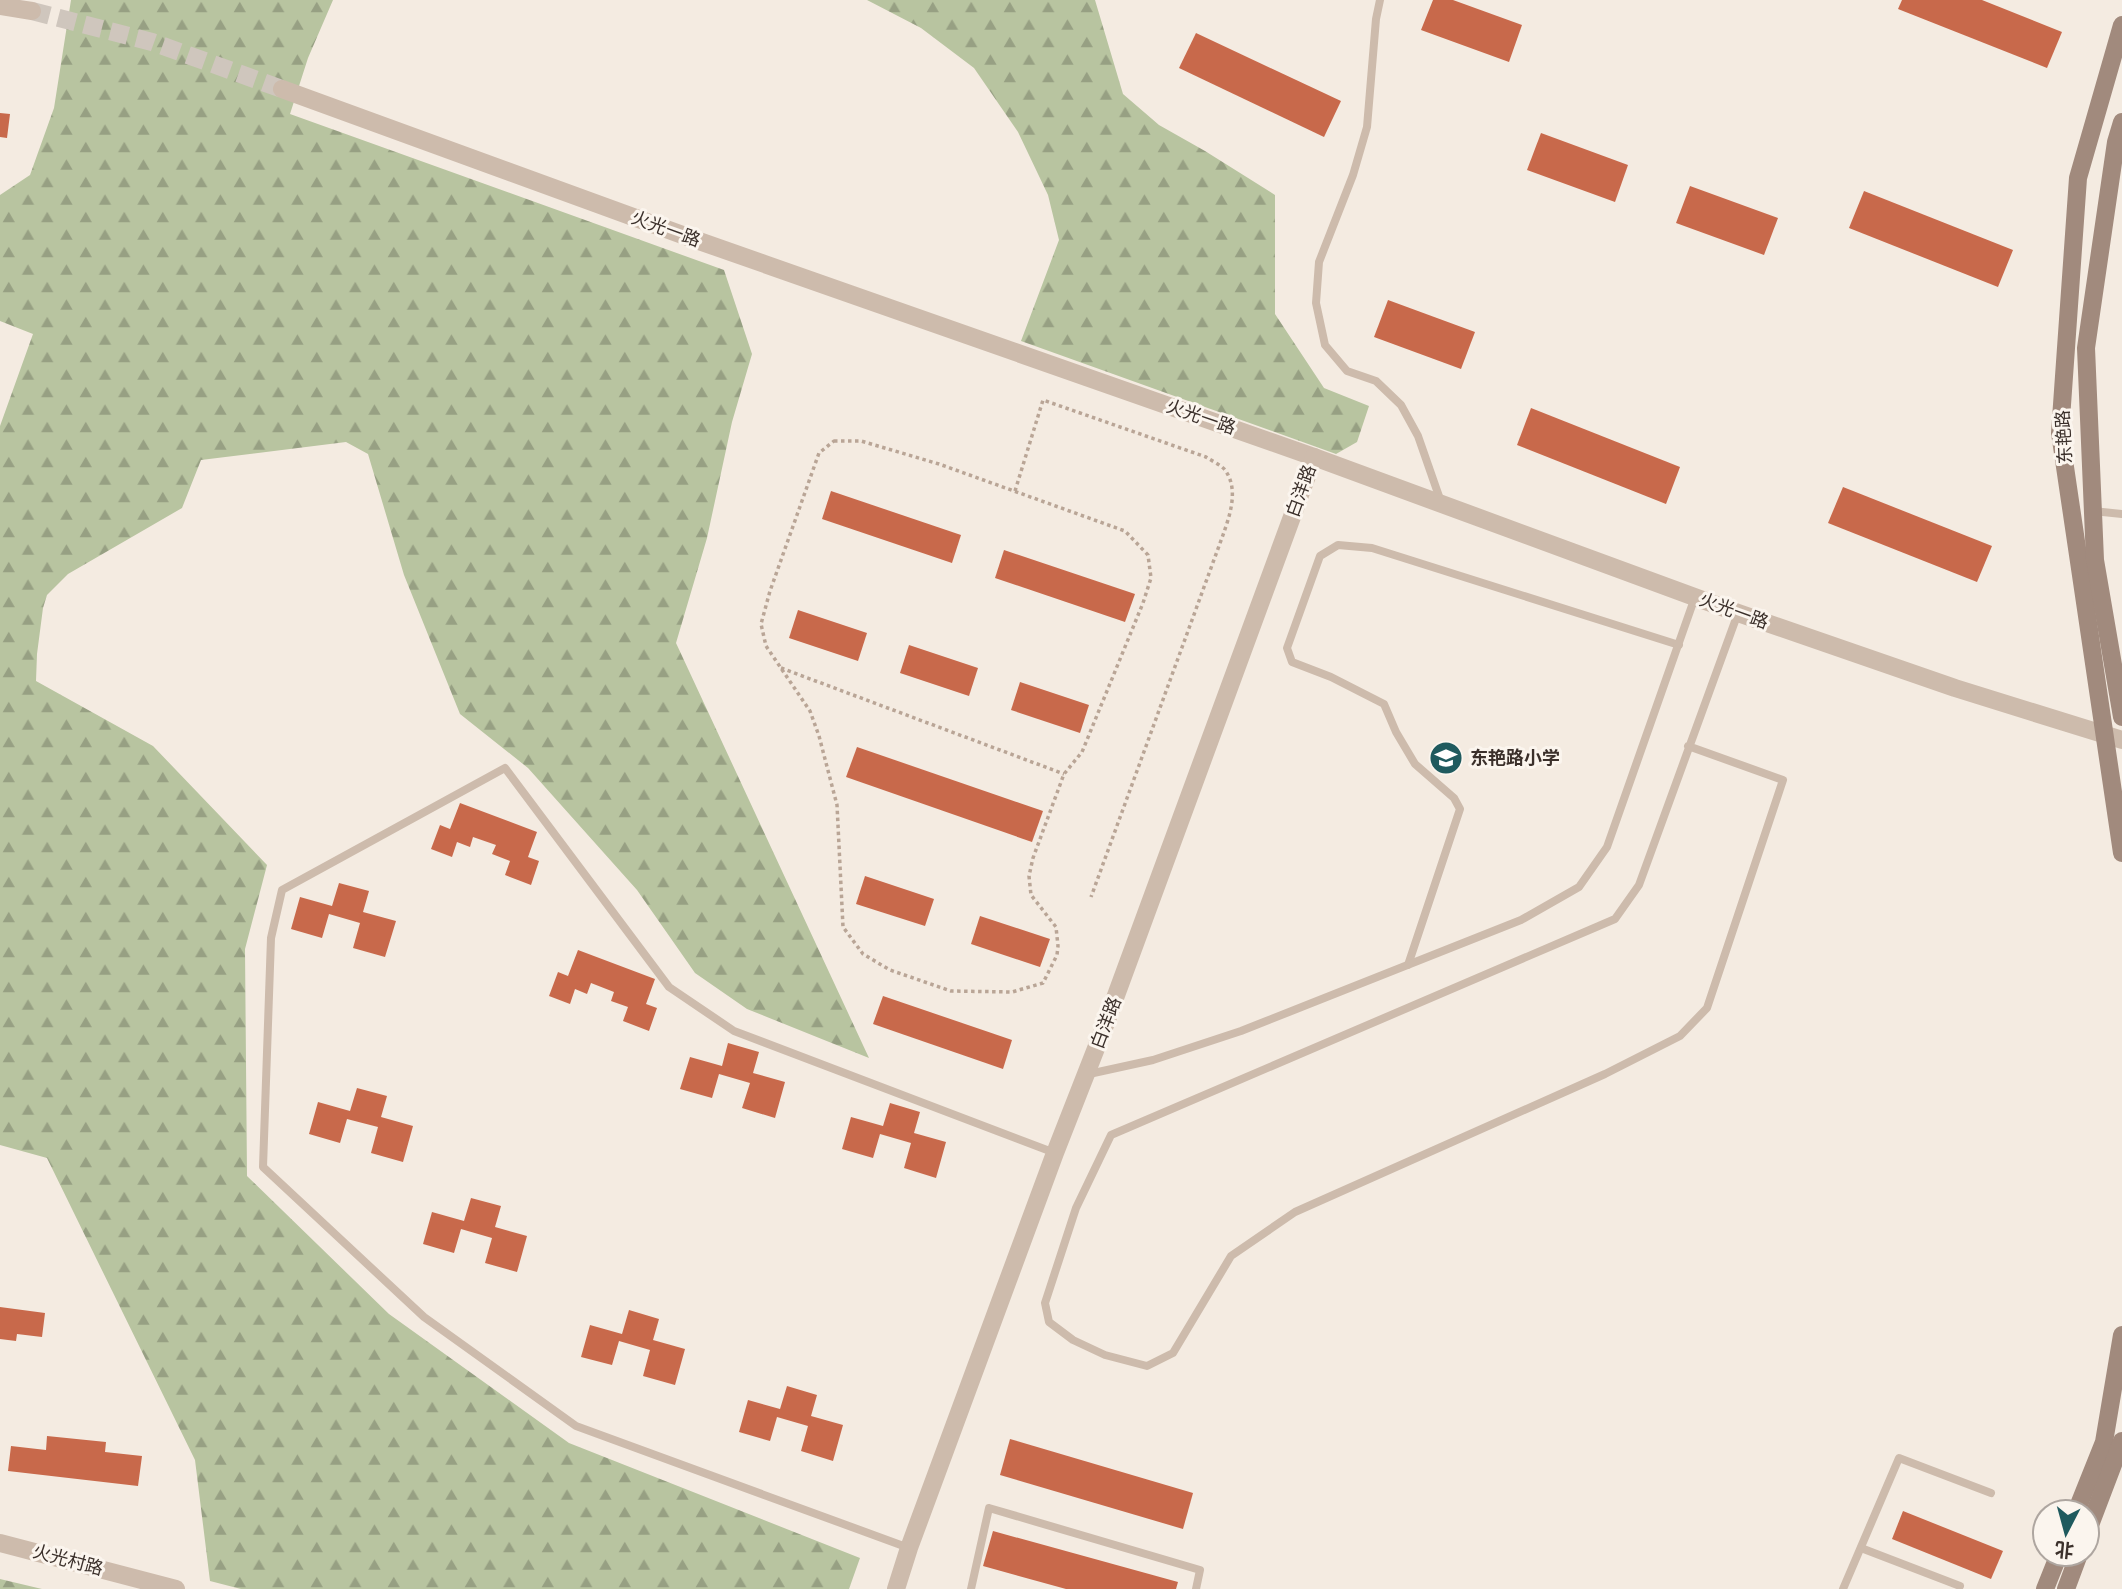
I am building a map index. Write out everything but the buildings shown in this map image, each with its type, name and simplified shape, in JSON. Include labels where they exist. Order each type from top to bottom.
[{"type":"main road","name":"东艳路","points":[[2122,25],[2078,178],[2060,433],[2113,737],[2122,853]]},
{"type":"main road","name":"东艳路","points":[[2122,122],[2116,142],[2086,348],[2095,560],[2122,717]]},
{"type":"main road","points":[[2082,1498],[2104,1442],[2122,1335]]},
{"type":"main road","points":[[2100,1498],[2122,1441]]},
{"type":"main road","points":[[2045,1589],[2053,1568]]},
{"type":"main road","points":[[2066,1589],[2074,1568]]},
{"type":"street","points":[[0,6],[32,11]]},
{"type":"street","name":"火光一路","points":[[282,89],[712,246],[1314,457],[1738,613],[1955,688],[2113,737]]},
{"type":"street","name":"白洋路","points":[[896,1589],[1314,457]]},
{"type":"street","name":"火光村路","points":[[0,1542],[176,1589]]},
{"type":"lane","points":[[1380,0],[1367,127],[1353,175],[1319,262],[1316,303],[1325,345],[1347,371],[1376,382],[1402,405],[1418,436],[1442,504]]},
{"type":"lane","points":[[2093,511],[2122,514]]},
{"type":"lane","points":[[1408,965],[1460,809],[1454,798],[1415,764],[1396,732],[1384,704],[1331,677],[1292,662],[1287,648],[1320,556],[1338,545],[1372,548],[1679,645]]},
{"type":"lane","points":[[1086,1075],[1153,1060],[1241,1031],[1521,920],[1579,887],[1607,847],[1695,597]]},
{"type":"lane","points":[[1688,746],[1783,780],[1707,1008],[1680,1036],[1605,1074],[1295,1212],[1231,1256],[1173,1353],[1147,1366],[1105,1355],[1073,1340],[1049,1322],[1045,1303],[1058,1259],[1076,1208],[1111,1135],[1615,919],[1639,884],[1688,746],[1738,613]]},
{"type":"lane","points":[[909,1548],[576,1426],[424,1317],[263,1167],[271,938],[282,890],[505,768],[669,987],[734,1031],[1055,1153]]},
{"type":"lane","points":[[1843,1589],[1899,1458],[1991,1493]]},
{"type":"lane","points":[[971,1589],[989,1508],[1200,1570],[1196,1589]]},
{"type":"lane","points":[[1861,1548],[1960,1586]]},
{"type":"path","points":[[1014,491],[1043,400],[1206,457],[1225,470],[1232,492],[1231,511],[1223,535],[1091,897]]},
{"type":"path","points":[[834,441],[861,441],[939,464],[1125,531],[1148,555],[1151,578],[1143,603],[1082,752],[1064,774],[1033,858],[1029,876],[1031,895],[1056,927],[1056,955],[1043,983],[1012,992],[951,991],[890,970],[863,954],[844,927],[837,805],[819,736],[810,711],[781,668],[766,646],[761,624],[819,453],[834,441]]},
{"type":"path","points":[[781,668],[1064,774]]},
{"type":"green space","points":[[71,0],[333,0],[308,58],[290,114],[724,270],[752,354],[732,422],[707,538],[676,643],[869,1058],[747,1009],[695,973],[637,890],[528,768],[460,714],[404,575],[368,454],[346,442],[201,460],[182,508],[68,574],[47,595],[37,654],[36,681],[153,746],[267,865],[245,949],[247,1176],[389,1314],[569,1443],[860,1558],[849,1589],[241,1589],[210,1581],[195,1460],[47,1158],[0,1145],[0,426],[33,334],[0,321],[0,195],[30,175],[54,108]]},
{"type":"green space","points":[[867,0],[1095,0],[1123,94],[1159,125],[1275,195],[1275,314],[1324,388],[1369,406],[1357,442],[1336,454],[1021,341],[1059,240],[1048,195],[1018,132],[974,68],[921,28]]},
{"type":"green space","points":[[0,1579],[42,1589],[0,1589]]},
{"type":"tunnel","points":[[32,11],[152,42],[282,89]]},
{"type":"place","name":"东艳路小学","points":[[1446,758]]}]
